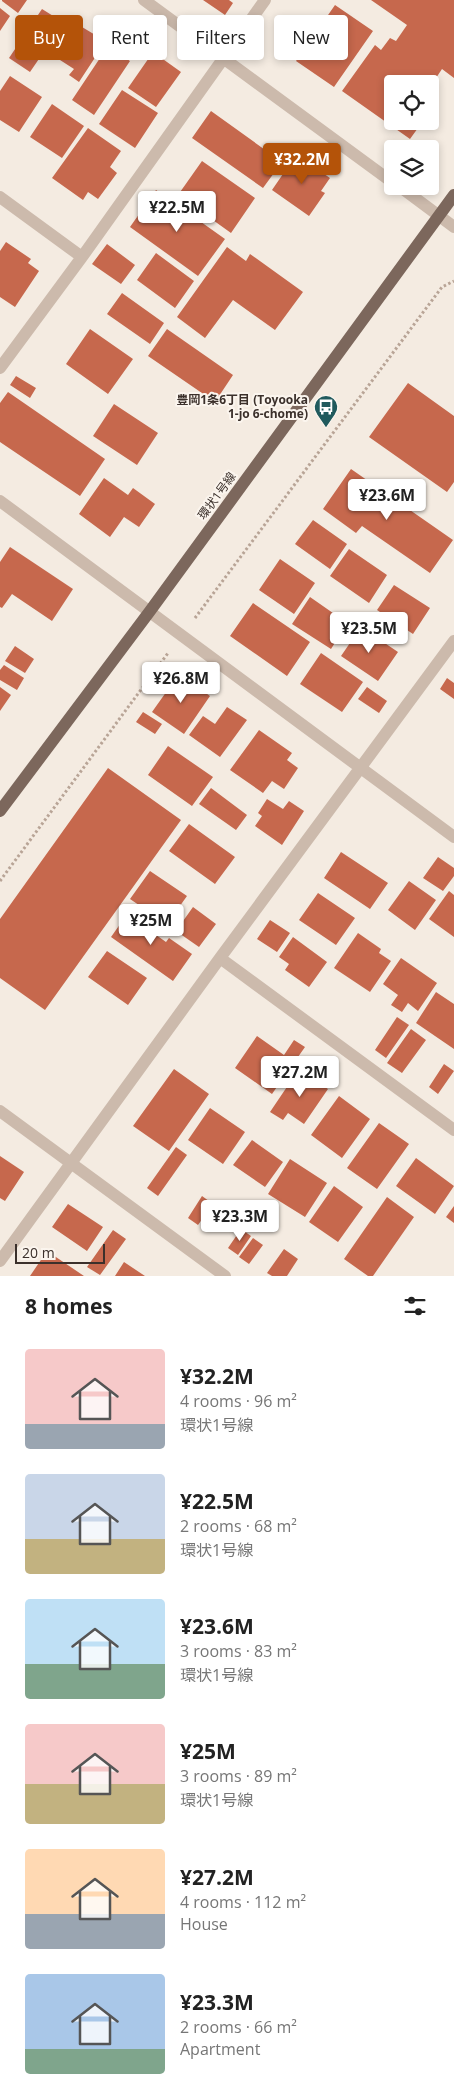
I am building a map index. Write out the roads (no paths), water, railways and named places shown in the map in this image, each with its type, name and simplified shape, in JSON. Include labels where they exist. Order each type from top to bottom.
[{"type":"main road","name":"環状1号線","points":[[0,811],[150,611],[454,195]]},
{"type":"street","points":[[144,0],[177,25]]},
{"type":"street","points":[[253,15],[264,0]]},
{"type":"street","points":[[0,368],[82,257],[221,60]]},
{"type":"street","points":[[225,60],[384,176]]},
{"type":"street","points":[[411,195],[454,227]]},
{"type":"street","points":[[0,197],[82,257]]},
{"type":"street","points":[[0,501],[454,837]]},
{"type":"street","points":[[0,1261],[359,768],[454,641]]},
{"type":"street","points":[[220,958],[454,1130]]},
{"type":"street","points":[[0,1111],[225,1276]]},
{"type":"place","name":"豊岡1条6丁目 (Toyooka 1-jo 6-chome)","points":[[326,428]]}]
